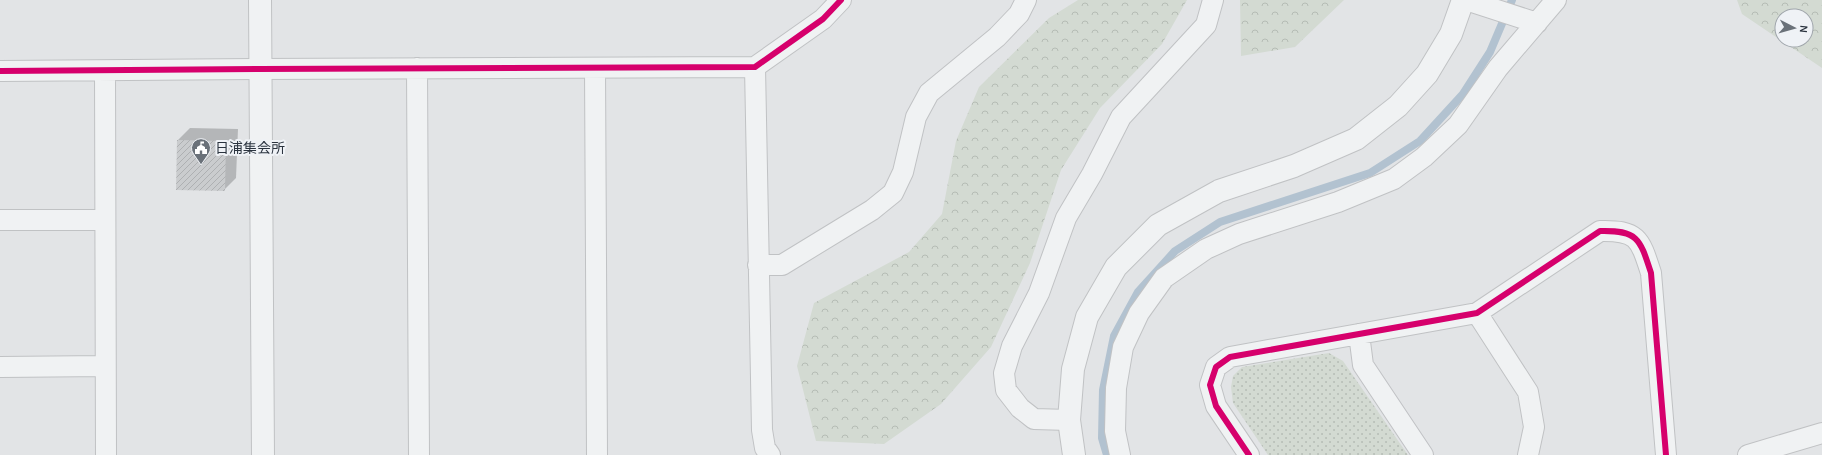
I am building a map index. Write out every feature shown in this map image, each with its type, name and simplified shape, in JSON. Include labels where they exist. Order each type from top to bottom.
[{"type":"street","points":[[260,0],[259,69],[263,455]]},
{"type":"street","points":[[0,71],[755,67],[823,19],[841,0]]},
{"type":"street","points":[[758,265],[782,264],[872,210],[893,193],[903,172],[916,117],[929,93],[997,36],[1019,14],[1026,0]]},
{"type":"street","points":[[1069,420],[1034,419],[1020,408],[1006,390],[1004,373],[1012,346],[1039,293],[1066,218],[1092,174],[1121,117],[1206,24],[1214,0]]},
{"type":"street","points":[[1074,455],[1069,420],[1073,369],[1087,317],[1116,267],[1158,225],[1219,190],[1294,166],[1356,139],[1398,106],[1427,74],[1450,34],[1464,0],[1537,23]]},
{"type":"street","points":[[1120,455],[1115,431],[1116,395],[1123,347],[1140,313],[1164,278],[1206,249],[1239,234],[1338,202],[1394,179],[1424,157],[1458,125],[1498,68],[1556,0]]},
{"type":"street","points":[[755,67],[762,430],[765,448],[770,455]]},
{"type":"street","points":[[418,68],[419,455]]},
{"type":"street","points":[[594,68],[597,455]]},
{"type":"street","points":[[105,71],[106,455]]},
{"type":"street","points":[[0,220],[105,220]]},
{"type":"street","points":[[1249,455],[1216,406],[1210,384],[1216,368],[1230,357],[1477,313],[1600,231],[1618,231],[1635,237],[1644,250],[1651,273],[1666,455]]},
{"type":"street","points":[[1477,313],[1528,392],[1534,427],[1528,455]]},
{"type":"street","points":[[1359,334],[1363,365],[1423,455]]},
{"type":"street","points":[[0,368],[105,366]]},
{"type":"street","points":[[1748,455],[1822,433]]},
{"type":"green space","points":[[1078,0],[1187,0],[1162,44],[1100,108],[1061,170],[1030,263],[991,347],[941,404],[884,444],[816,441],[797,366],[814,303],[909,252],[942,214],[956,141],[979,87],[1049,18]]},
{"type":"green space","points":[[1240,0],[1344,0],[1295,47],[1241,56]]},
{"type":"green space","points":[[1737,0],[1822,0],[1822,68],[1792,48],[1814,48],[1814,8],[1774,8],[1774,36],[1742,14]]},
{"type":"green space","points":[[1329,353],[1343,361],[1408,455],[1268,455],[1233,403],[1231,387],[1233,376],[1242,367]]},
{"type":"building","name":"日浦集会所","points":[[177,140],[226,141],[225,191],[176,190]]},
{"type":"waterway","points":[[1107,455],[1102,438],[1103,390],[1114,336],[1138,292],[1175,251],[1220,222],[1370,173],[1420,141],[1463,94],[1490,52],[1512,0]]},
{"type":"cycle path","points":[[0,71],[755,67],[823,19],[841,0]]},
{"type":"cycle path","points":[[1249,455],[1216,406],[1210,385],[1216,367],[1230,357],[1477,313],[1600,231],[1622,232],[1636,239],[1644,252],[1651,273],[1666,455]]},
{"type":"place","name":"日浦集会所","points":[[201,165]]}]
